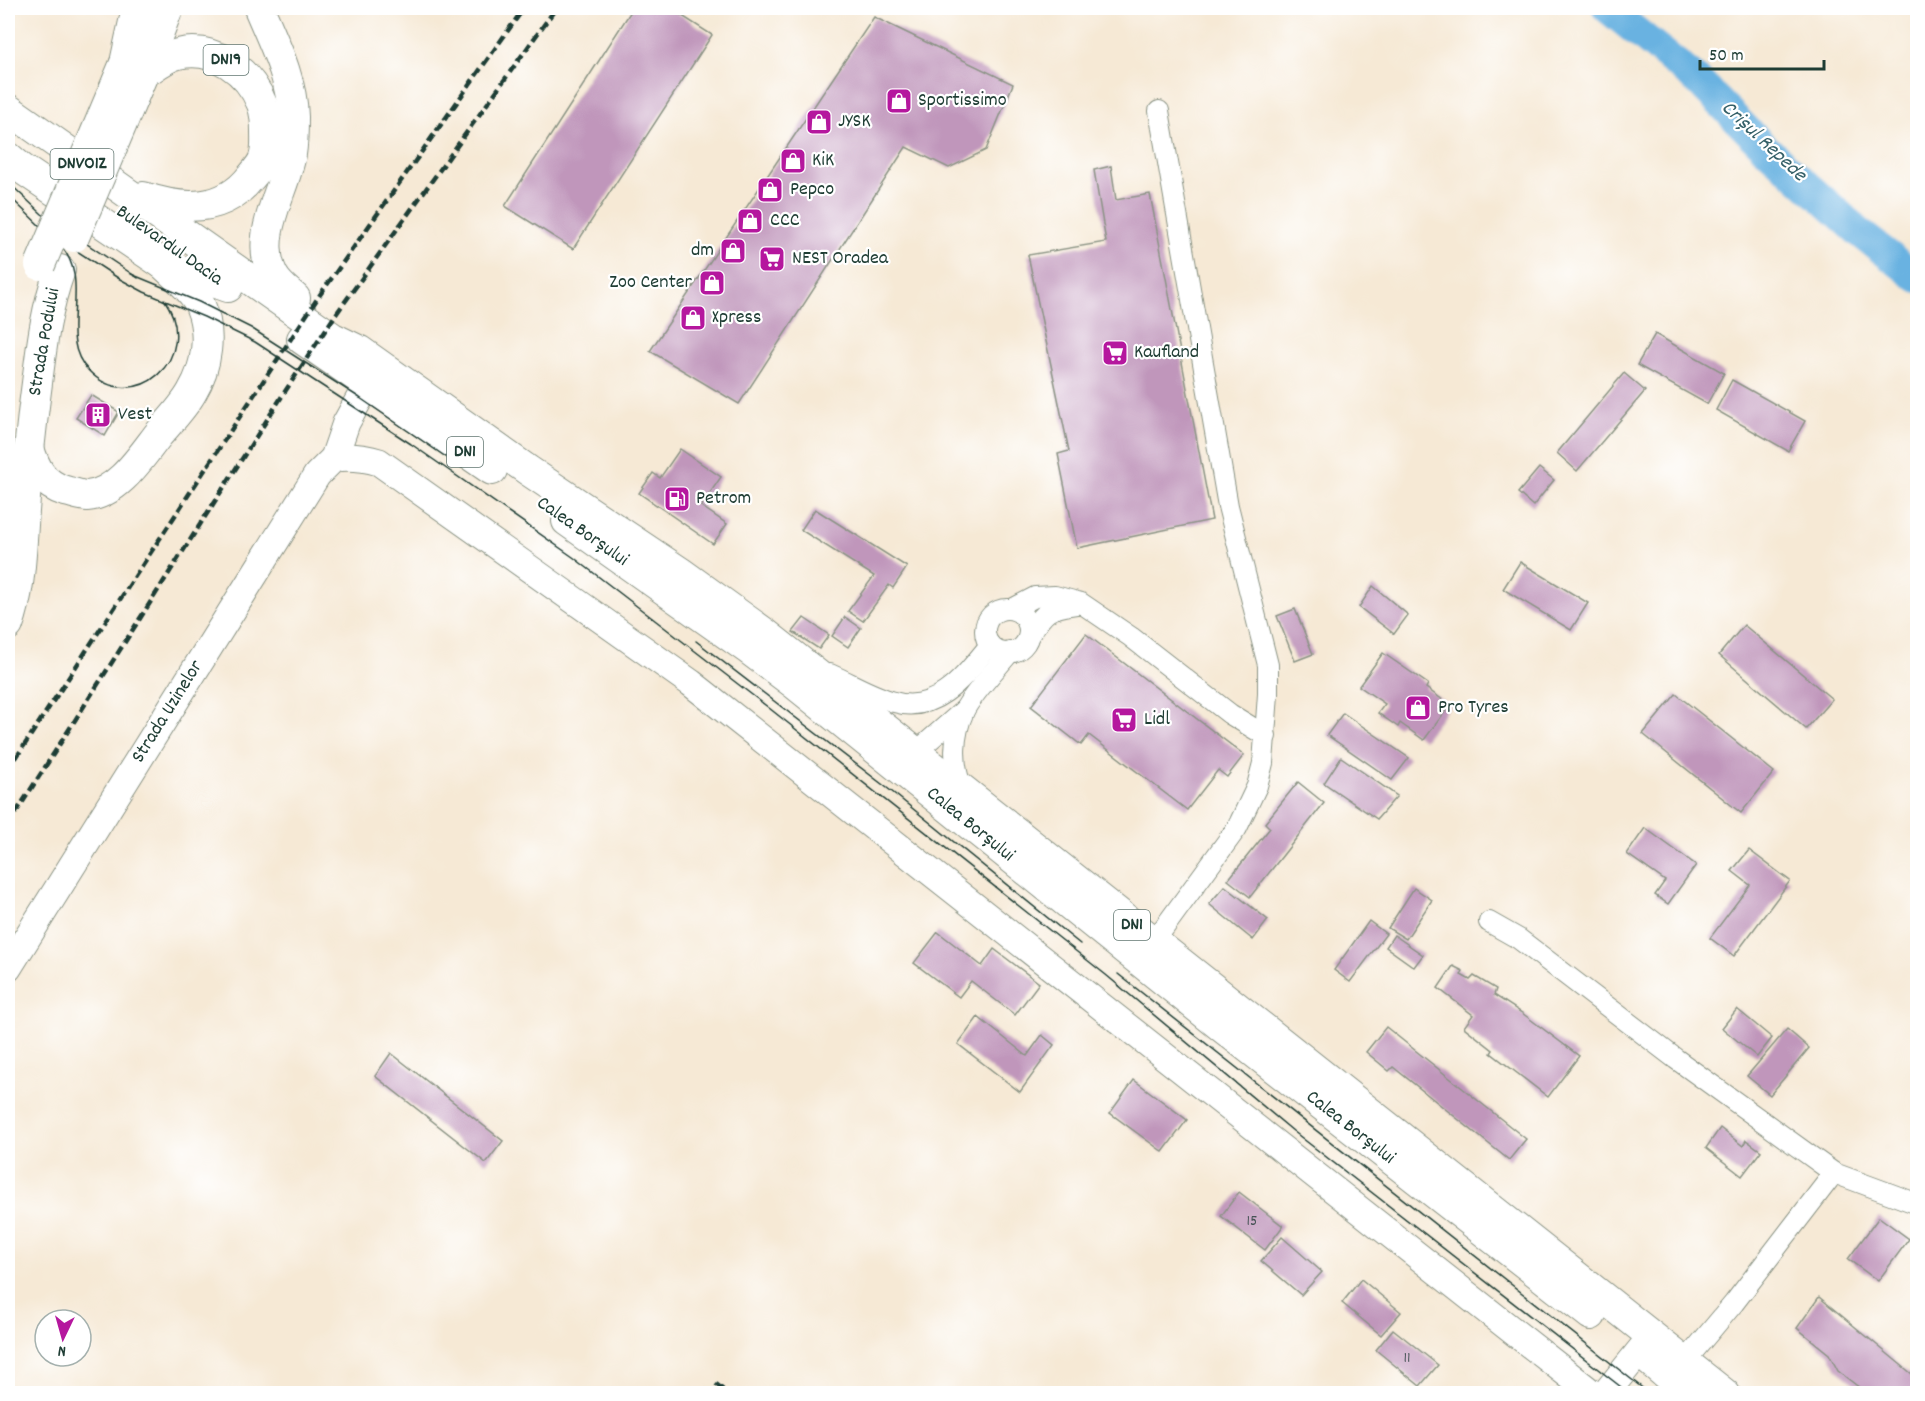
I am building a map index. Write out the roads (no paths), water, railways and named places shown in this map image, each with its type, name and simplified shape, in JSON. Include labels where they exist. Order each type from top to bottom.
[{"type":"main road","points":[[134,69],[137,8]]},
{"type":"main road","name":"DNVO1Z","points":[[134,69],[146,8]]},
{"type":"main road","name":"DNVO1Z","points":[[134,69],[168,8]]},
{"type":"main road","points":[[259,8],[287,74],[291,93],[291,154],[267,234],[268,264],[288,301]]},
{"type":"main road","name":"DN19","points":[[126,192],[163,204],[182,207],[222,201],[241,189],[256,171],[264,159],[267,146],[263,105],[256,91],[236,68],[225,60],[209,54],[179,54],[134,69]]},
{"type":"main road","name":"Strada Podului","points":[[8,482],[23,329],[134,69]]},
{"type":"main road","name":"Bulevardul Dacia","points":[[8,109],[288,301]]},
{"type":"main road","name":"Bulevardul Dacia","points":[[8,132],[228,287]]},
{"type":"main road","name":"Bulevardul Dacia","points":[[12,169],[163,264],[228,287]]},
{"type":"main road","points":[[29,448],[35,468],[44,479],[56,488],[87,496],[107,489],[127,475],[192,393],[207,350],[204,316],[199,303],[185,285],[163,264]]},
{"type":"main road","name":"Strada Podului","points":[[8,625],[12,615],[18,573],[29,448],[44,326],[50,299],[50,268]]},
{"type":"main road","name":"Calea Borșului","points":[[228,287],[599,543],[907,760],[962,788],[1146,952]]},
{"type":"main road","name":"Calea Borșului","points":[[288,301],[529,471],[680,572],[799,661],[907,760],[1146,952],[1645,1344],[1681,1378],[1725,1394]]},
{"type":"street","points":[[1146,952],[1237,828],[1257,786],[1263,763],[1266,736],[1268,665],[1228,506],[1159,111]]},
{"type":"street","points":[[367,385],[346,423],[334,458],[365,457],[379,462],[691,682],[1593,1394]]},
{"type":"street","name":"Strada Uzinelor","points":[[8,969],[317,475],[334,458]]},
{"type":"street","points":[[1081,603],[1058,606],[1044,613],[1022,647],[1011,652],[1003,652],[990,645],[985,632],[988,619],[997,611],[1012,609],[1035,597],[1055,596],[1081,603],[1131,638],[1230,714],[1266,736]]},
{"type":"street","points":[[1012,609],[1022,615],[1026,621],[1029,635]]},
{"type":"street","points":[[799,661],[894,703],[913,704],[928,702],[945,694],[964,676],[990,645]]},
{"type":"street","points":[[907,760],[964,710],[1011,652]]},
{"type":"street","points":[[962,788],[957,776],[955,760],[956,743],[964,710]]},
{"type":"street","points":[[1490,922],[1518,939],[1667,1052],[1834,1173],[1917,1204]]},
{"type":"street","points":[[1681,1378],[1734,1303],[1834,1173]]},
{"type":"street","points":[[1605,1394],[1645,1344]]},
{"type":"waterway","name":"Crișul Repede","points":[[1607,8],[1698,81],[1763,146],[1860,233],[1918,278]]},
{"type":"tram line","points":[[8,182],[42,214],[138,278]]},
{"type":"tram line","points":[[8,195],[42,228],[118,278],[255,342],[411,444],[573,557],[769,708],[1106,975],[1293,1131],[1630,1394]]},
{"type":"tram line","points":[[59,244],[69,259],[74,275],[74,325],[79,356],[88,370],[106,383],[124,387],[142,384],[158,375],[169,360],[175,342],[174,321],[164,299]]},
{"type":"tram line","points":[[131,274],[199,302],[251,328],[360,398],[462,468]]},
{"type":"tram line","points":[[696,641],[891,791],[1080,944]]},
{"type":"tram line","points":[[1118,974],[1650,1394]]},
{"type":"railway","points":[[8,770],[319,296],[524,8]]},
{"type":"railway","points":[[8,825],[334,317],[556,8]]},
{"type":"railway","points":[[716,1384],[728,1394]]},
{"type":"place","name":"Sportissimo","points":[[899,101]]},
{"type":"place","name":"JYSK","points":[[819,122]]},
{"type":"place","name":"KiK","points":[[793,161]]},
{"type":"place","name":"Pepco","points":[[770,190]]},
{"type":"place","name":"CCC","points":[[750,221]]},
{"type":"place","name":"dm","points":[[733,251]]},
{"type":"place","name":"NEST Oradea","points":[[772,259]]},
{"type":"place","name":"Zoo Center","points":[[712,283]]},
{"type":"place","name":"Xpress","points":[[693,318]]},
{"type":"place","name":"Kaufland","points":[[1115,353]]},
{"type":"place","name":"Vest","points":[[98,415]]},
{"type":"place","name":"Petrom","points":[[677,499]]},
{"type":"place","name":"Pro Tyres","points":[[1418,708]]},
{"type":"place","name":"Lidl","points":[[1124,720]]}]
